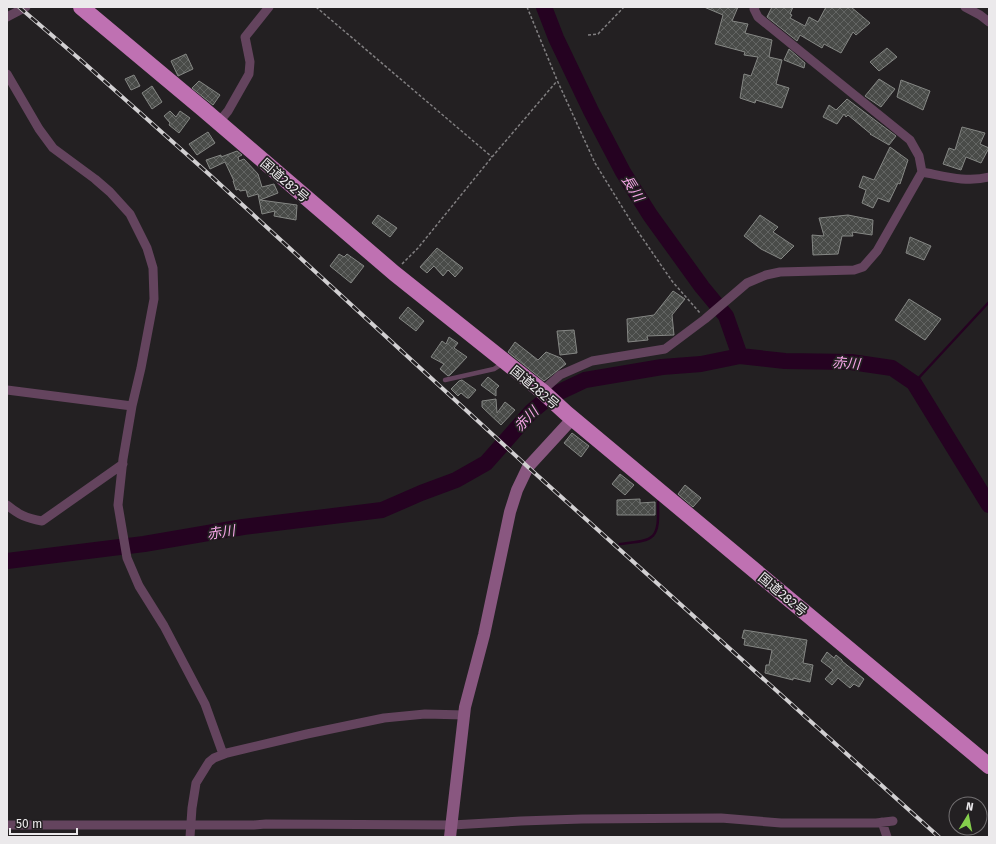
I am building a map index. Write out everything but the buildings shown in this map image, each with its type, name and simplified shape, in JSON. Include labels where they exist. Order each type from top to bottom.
[{"type":"highway","name":"国道282号","points":[[81,7],[394,273],[542,392],[989,766]]},
{"type":"street","points":[[7,17],[26,7]]},
{"type":"street","points":[[218,123],[228,110],[249,74],[250,62],[245,37],[270,7]]},
{"type":"street","points":[[542,392],[560,375],[592,361],[665,349],[705,319],[747,283],[766,275],[780,272],[854,270],[863,267],[877,251],[922,172],[919,156],[910,140],[758,17],[754,9],[755,7]]},
{"type":"street","points":[[965,7],[989,22]]},
{"type":"street","points":[[7,74],[39,129],[53,148],[110,192],[130,214],[148,248],[153,268],[154,299],[142,368],[132,406],[118,505],[126,558],[205,704],[223,754]]},
{"type":"street","points":[[922,172],[973,180],[989,176]]},
{"type":"street","points":[[7,390],[132,406]]},
{"type":"street","points":[[450,837],[465,707],[484,635],[510,512],[517,490],[528,467],[569,415]]},
{"type":"street","points":[[7,505],[27,519],[42,521],[123,464]]},
{"type":"street","points":[[190,837],[190,825],[196,783],[209,762],[223,754],[384,718],[425,714],[465,715]]},
{"type":"street","points":[[7,825],[452,825],[521,820],[721,818],[781,823],[893,821]]},
{"type":"street","points":[[882,822],[887,837]]},
{"type":"lane","points":[[445,380],[494,370],[505,362]]},
{"type":"path","points":[[316,7],[492,157]]},
{"type":"path","points":[[527,7],[557,80],[595,163],[632,223],[672,281],[705,319]]},
{"type":"path","points":[[588,35],[598,34],[624,7]]},
{"type":"path","points":[[394,273],[418,248],[557,80]]},
{"type":"waterway","name":"長川","points":[[544,7],[556,38],[591,111],[623,172],[650,215],[702,287],[726,316],[740,356]]},
{"type":"waterway","points":[[914,383],[989,302]]},
{"type":"waterway","name":"赤川","points":[[7,561],[144,544],[243,527],[382,510],[456,480],[486,463],[531,412],[549,397],[585,380],[662,367],[701,364],[740,356],[785,361],[851,362],[892,368],[914,383],[989,505]]},
{"type":"waterway","points":[[620,544],[641,541],[653,536],[658,524],[658,502]]},
{"type":"railway","points":[[19,7],[211,176],[528,467],[939,837]]}]
